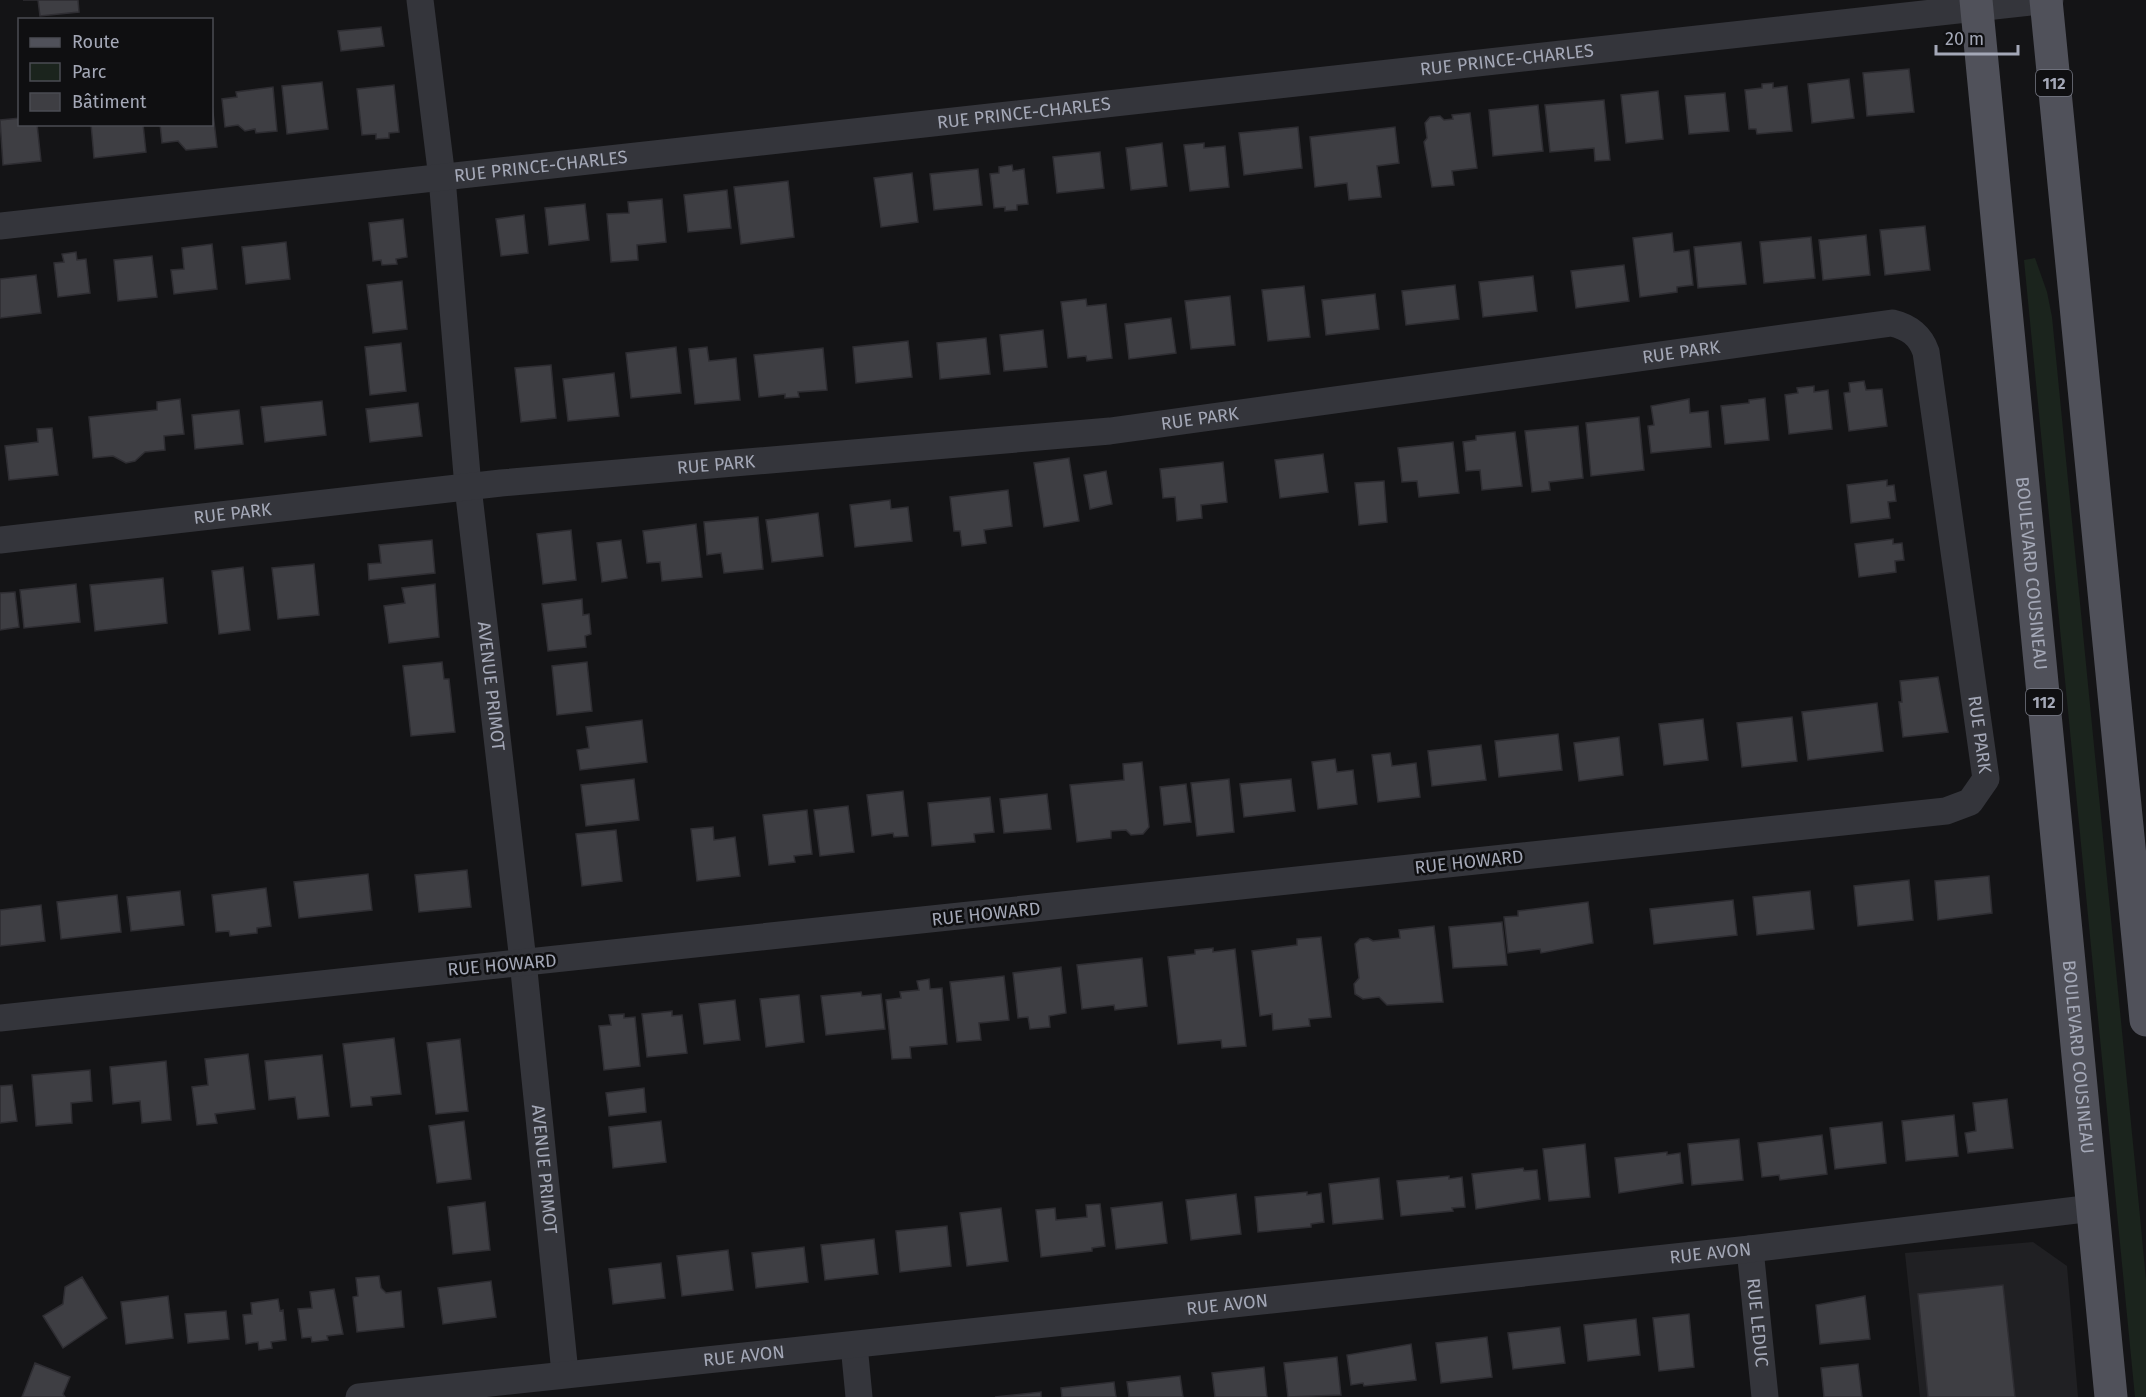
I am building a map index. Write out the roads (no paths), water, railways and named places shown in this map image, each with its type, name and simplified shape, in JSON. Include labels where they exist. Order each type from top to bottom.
[{"type":"main road","name":"112","points":[[2047,0],[2146,1020]]},
{"type":"main road","name":"BOULEVARD COUSINEAU","points":[[1977,4],[2111,1397]]},
{"type":"street","name":"AVENUE PRIMOT","points":[[420,0],[441,178],[468,487],[523,961],[565,1373]]},
{"type":"street","name":"RUE PRINCE-CHARLES","points":[[0,226],[441,178],[1886,8],[2047,0]]},
{"type":"street","name":"RUE PARK","points":[[0,540],[468,487],[1110,431],[1892,323],[1911,330],[1922,340],[1926,352],[1986,779],[1970,802]]},
{"type":"street","name":"RUE HOWARD","points":[[0,1018],[1946,811],[1970,802]]},
{"type":"street","name":"RUE AVON","points":[[359,1397],[565,1373],[854,1345],[1750,1249],[2093,1208]]},
{"type":"street","name":"RUE LEDUC","points":[[1750,1249],[1765,1397]]},
{"type":"street","points":[[854,1345],[859,1397]]}]
